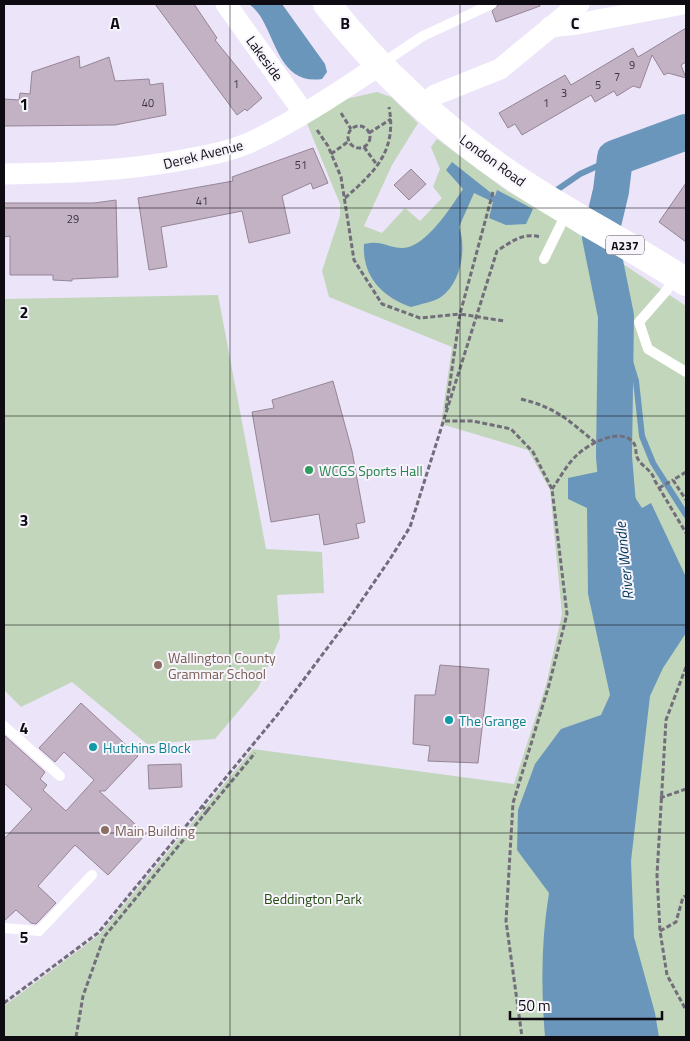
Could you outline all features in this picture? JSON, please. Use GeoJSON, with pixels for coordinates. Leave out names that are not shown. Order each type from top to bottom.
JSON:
{"type":"FeatureCollection","features":[{"type":"Feature","properties":{"kind":"main road","name":"London Road"},"geometry":{"type":"LineString","coordinates":[[336,7],[381,64],[423,106],[490,160],[540,194],[680,278]]}},
{"type":"Feature","properties":{"kind":"street","name":"Lakeside"},"geometry":{"type":"LineString","coordinates":[[226,4],[312,108]]}},
{"type":"Feature","properties":{"kind":"street"},"geometry":{"type":"LineString","coordinates":[[423,106],[435,95],[500,70],[549,27],[579,4]]}},
{"type":"Feature","properties":{"kind":"street"},"geometry":{"type":"LineString","coordinates":[[549,27],[577,24],[683,4]]}},
{"type":"Feature","properties":{"kind":"street","name":"Derek Avenue"},"geometry":{"type":"LineString","coordinates":[[4,174],[87,172],[144,168],[216,153],[249,142],[312,108],[381,64]]}},
{"type":"Feature","properties":{"kind":"lane"},"geometry":{"type":"LineString","coordinates":[[381,64],[422,36],[492,4]]}},
{"type":"Feature","properties":{"kind":"lane"},"geometry":{"type":"LineString","coordinates":[[544,259],[565,209]]}},
{"type":"Feature","properties":{"kind":"lane"},"geometry":{"type":"LineString","coordinates":[[680,278],[639,322],[648,349],[686,372]]}},
{"type":"Feature","properties":{"kind":"lane"},"geometry":{"type":"LineString","coordinates":[[4,726],[60,776]]}},
{"type":"Feature","properties":{"kind":"lane"},"geometry":{"type":"LineString","coordinates":[[4,928],[39,931],[92,875]]}},
{"type":"Feature","properties":{"kind":"path"},"geometry":{"type":"LineString","coordinates":[[344,198],[377,165],[388,150],[391,136],[391,119],[386,100]]}},
{"type":"Feature","properties":{"kind":"path"},"geometry":{"type":"LineString","coordinates":[[312,108],[341,177],[354,260],[382,304],[420,318],[460,314],[504,321]]}},
{"type":"Feature","properties":{"kind":"path"},"geometry":{"type":"LineString","coordinates":[[369,133],[391,119]]}},
{"type":"Feature","properties":{"kind":"path"},"geometry":{"type":"LineString","coordinates":[[360,125],[367,128],[369,133],[370,142],[364,147],[359,148],[349,141],[348,134],[353,127],[360,125]]}},
{"type":"Feature","properties":{"kind":"path"},"geometry":{"type":"LineString","coordinates":[[331,154],[349,141]]}},
{"type":"Feature","properties":{"kind":"path"},"geometry":{"type":"LineString","coordinates":[[364,147],[377,165]]}},
{"type":"Feature","properties":{"kind":"path"},"geometry":{"type":"LineString","coordinates":[[445,421],[460,314],[493,193]]}},
{"type":"Feature","properties":{"kind":"path"},"geometry":{"type":"LineString","coordinates":[[4,1003],[98,933],[278,714],[349,619],[410,527],[498,251],[516,238],[533,235],[552,241]]}},
{"type":"Feature","properties":{"kind":"path"},"geometry":{"type":"LineString","coordinates":[[521,399],[545,405],[559,413],[596,443]]}},
{"type":"Feature","properties":{"kind":"path"},"geometry":{"type":"LineString","coordinates":[[445,421],[473,421],[511,429],[533,452],[552,489],[567,614],[549,685],[513,803],[506,921],[522,1037]]}},
{"type":"Feature","properties":{"kind":"path"},"geometry":{"type":"LineString","coordinates":[[552,489],[576,455],[596,443],[616,435],[632,441],[636,458],[653,474],[686,533]]}},
{"type":"Feature","properties":{"kind":"path"},"geometry":{"type":"LineString","coordinates":[[659,487],[686,472]]}},
{"type":"Feature","properties":{"kind":"path"},"geometry":{"type":"LineString","coordinates":[[672,481],[686,500]]}},
{"type":"Feature","properties":{"kind":"path"},"geometry":{"type":"LineString","coordinates":[[686,668],[666,720],[657,875],[660,931],[667,975],[686,1010]]}},
{"type":"Feature","properties":{"kind":"path"},"geometry":{"type":"LineString","coordinates":[[76,1037],[83,996],[104,937],[255,753]]}},
{"type":"Feature","properties":{"kind":"path"},"geometry":{"type":"LineString","coordinates":[[660,798],[686,789]]}},
{"type":"Feature","properties":{"kind":"path"},"geometry":{"type":"LineString","coordinates":[[202,806],[207,812]]}},
{"type":"Feature","properties":{"kind":"path"},"geometry":{"type":"LineString","coordinates":[[660,931],[676,922],[683,897],[686,896]]}},
{"type":"Feature","properties":{"kind":"green space","name":"Beddington Park"},"geometry":{"type":"Polygon","coordinates":[[[377,92],[391,97],[418,123],[392,165],[364,226],[382,233],[405,208],[420,221],[442,198],[433,187],[440,169],[431,147],[437,139],[507,191],[560,222],[686,306],[686,1037],[4,1037],[4,1006],[99,935],[253,749],[514,784],[546,685],[562,614],[550,490],[528,450],[441,424],[452,347],[329,297],[322,271],[340,216],[340,204],[306,121],[337,101],[377,92]]]}},
{"type":"Feature","properties":{"kind":"green space"},"geometry":{"type":"Polygon","coordinates":[[[218,295],[266,549],[322,552],[324,593],[277,595],[280,638],[258,688],[215,739],[147,744],[72,682],[21,707],[4,690],[4,299],[218,295]]]}},
{"type":"Feature","properties":{"kind":"water"},"geometry":{"type":"Polygon","coordinates":[[[249,4],[282,4],[325,64],[327,72],[322,79],[309,79],[298,76],[290,70],[277,51],[261,17],[249,4]]]}},
{"type":"Feature","properties":{"kind":"water"},"geometry":{"type":"Polygon","coordinates":[[[452,162],[495,196],[497,190],[533,209],[526,224],[506,225],[489,218],[493,202],[474,193],[459,227],[462,255],[458,274],[448,291],[441,297],[431,302],[411,307],[391,297],[376,284],[366,266],[364,244],[380,243],[401,248],[410,247],[428,235],[445,216],[463,189],[446,170],[452,162]]]}},
{"type":"Feature","properties":{"kind":"water"},"geometry":{"type":"Polygon","coordinates":[[[614,456],[632,475],[627,485],[642,508],[651,503],[686,577],[686,633],[663,668],[650,696],[631,861],[634,937],[655,1013],[659,1037],[545,1037],[542,965],[549,893],[517,850],[518,810],[535,764],[561,729],[601,715],[610,695],[588,594],[587,508],[568,499],[568,478],[606,470],[614,456]]]}},
{"type":"Feature","properties":{"kind":"building"},"geometry":{"type":"Polygon","coordinates":[[[155,4],[194,4],[217,38],[215,40],[262,98],[247,111],[245,109],[237,115],[155,4]]]}},
{"type":"Feature","properties":{"kind":"building"},"geometry":{"type":"Polygon","coordinates":[[[499,4],[540,4],[540,6],[496,22],[492,11],[499,4]]]}},
{"type":"Feature","properties":{"kind":"building"},"geometry":{"type":"Polygon","coordinates":[[[686,28],[686,62],[681,65],[686,78],[668,73],[664,75],[652,55],[640,88],[633,86],[617,96],[614,91],[595,102],[591,95],[522,135],[515,124],[508,128],[499,113],[565,75],[571,85],[633,48],[638,57],[686,28]]]}},
{"type":"Feature","properties":{"kind":"building"},"geometry":{"type":"Polygon","coordinates":[[[79,56],[80,68],[109,57],[115,81],[149,79],[150,85],[163,83],[166,115],[115,125],[4,126],[4,99],[19,100],[20,93],[30,94],[32,72],[79,56]]]}},
{"type":"Feature","properties":{"kind":"building"},"geometry":{"type":"Polygon","coordinates":[[[313,148],[328,183],[313,189],[311,183],[282,196],[290,233],[249,243],[242,211],[161,227],[167,267],[149,270],[138,198],[233,181],[232,177],[313,148]]]}},
{"type":"Feature","properties":{"kind":"building"},"geometry":{"type":"Polygon","coordinates":[[[411,169],[426,184],[409,200],[394,185],[411,169]]]}},
{"type":"Feature","properties":{"kind":"building"},"geometry":{"type":"Polygon","coordinates":[[[686,183],[686,242],[659,222],[686,183]]]}},
{"type":"Feature","properties":{"kind":"building"},"geometry":{"type":"Polygon","coordinates":[[[116,200],[118,277],[72,279],[72,281],[53,280],[53,275],[10,275],[10,236],[4,237],[4,203],[94,203],[116,200]]]}},
{"type":"Feature","properties":{"kind":"building","name":"WCGS Sports Hall"},"geometry":{"type":"Polygon","coordinates":[[[333,381],[352,451],[365,522],[356,524],[359,538],[324,545],[319,514],[271,522],[252,412],[274,408],[272,400],[333,381]]]}},
{"type":"Feature","properties":{"kind":"building","name":"The Grange"},"geometry":{"type":"Polygon","coordinates":[[[440,665],[489,669],[478,763],[428,761],[430,746],[413,744],[415,695],[435,695],[440,665]]]}},
{"type":"Feature","properties":{"kind":"building","name":"Main Building"},"geometry":{"type":"Polygon","coordinates":[[[81,703],[138,756],[105,791],[99,791],[146,834],[108,875],[75,845],[38,886],[56,903],[36,924],[31,923],[16,910],[4,921],[4,839],[32,809],[4,783],[4,735],[45,772],[40,779],[47,785],[43,790],[66,811],[94,780],[64,752],[55,762],[39,748],[81,703]]]}},
{"type":"Feature","properties":{"kind":"building"},"geometry":{"type":"Polygon","coordinates":[[[181,764],[182,787],[149,789],[148,765],[181,764]]]}},
{"type":"Feature","properties":{"kind":"waterway","name":"River Wandle"},"geometry":{"type":"LineString","coordinates":[[618,505],[614,456],[616,316],[600,237],[611,191],[615,158],[686,132]]}},
{"type":"Feature","properties":{"kind":"waterway"},"geometry":{"type":"LineString","coordinates":[[551,194],[580,174],[615,158]]}},
{"type":"Feature","properties":{"kind":"waterway"},"geometry":{"type":"LineString","coordinates":[[616,316],[636,381],[642,436],[653,463],[686,515]]}},
{"type":"Feature","properties":{"kind":"place","name":"WCGS Sports Hall"},"geometry":{"type":"Point","coordinates":[309,470]}},
{"type":"Feature","properties":{"kind":"place","name":"Wallington County Grammar School"},"geometry":{"type":"Point","coordinates":[158,665]}},
{"type":"Feature","properties":{"kind":"place","name":"The Grange"},"geometry":{"type":"Point","coordinates":[449,720]}},
{"type":"Feature","properties":{"kind":"place","name":"Hutchins Block"},"geometry":{"type":"Point","coordinates":[93,747]}},
{"type":"Feature","properties":{"kind":"place","name":"Main Building"},"geometry":{"type":"Point","coordinates":[105,830]}}]}
